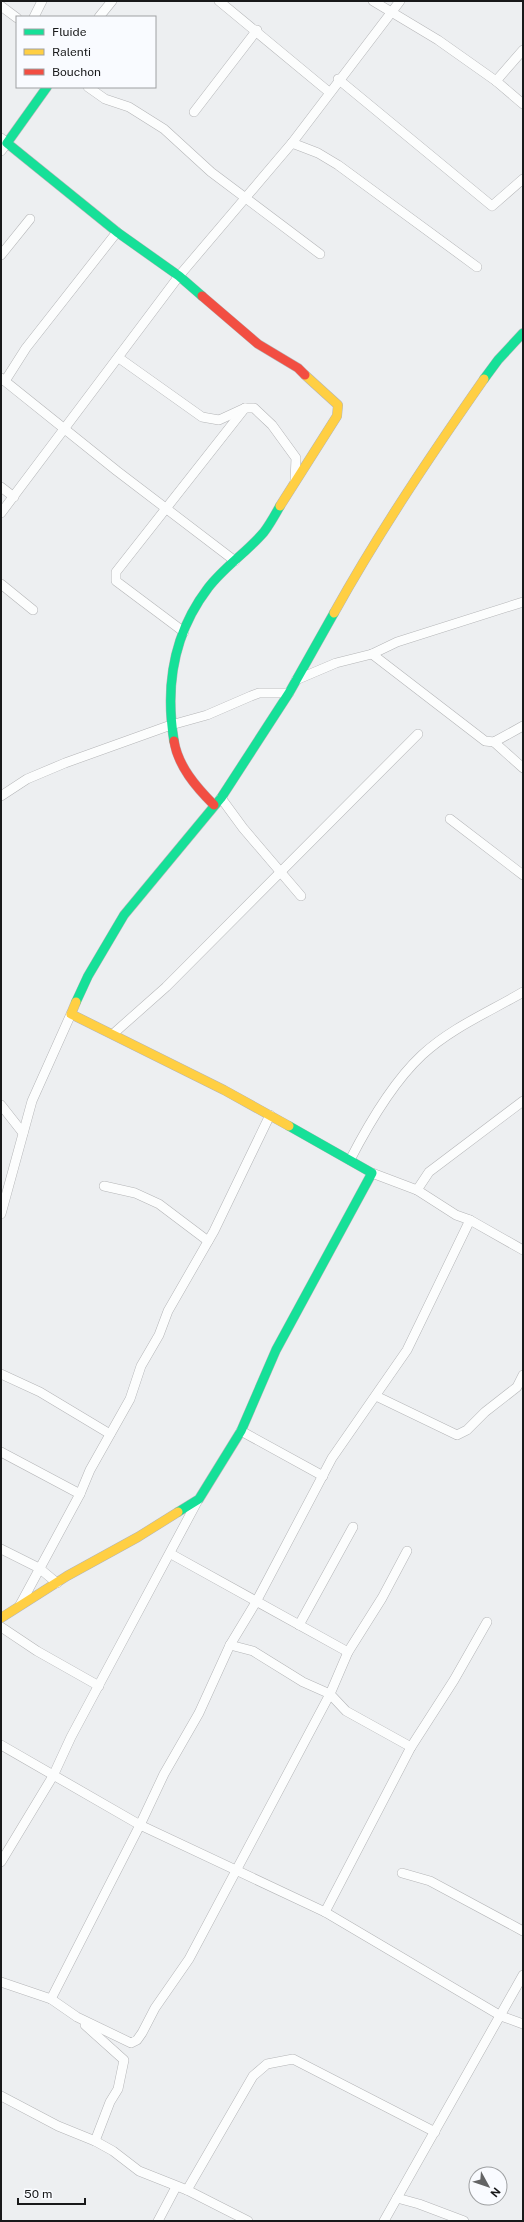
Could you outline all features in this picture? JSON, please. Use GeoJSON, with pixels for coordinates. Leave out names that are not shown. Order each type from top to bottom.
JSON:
{"type":"FeatureCollection","features":[{"type":"Feature","properties":{"kind":"street"},"geometry":{"type":"LineString","coordinates":[[34,16],[42,1]]}},
{"type":"Feature","properties":{"kind":"street"},"geometry":{"type":"LineString","coordinates":[[100,16],[112,1]]}},
{"type":"Feature","properties":{"kind":"street"},"geometry":{"type":"LineString","coordinates":[[220,1],[257,30],[329,92]]}},
{"type":"Feature","properties":{"kind":"street"},"geometry":{"type":"LineString","coordinates":[[373,1],[438,40],[496,81],[523,104]]}},
{"type":"Feature","properties":{"kind":"street"},"geometry":{"type":"LineString","coordinates":[[1,513],[179,276],[246,199],[292,143],[338,79],[400,1]]}},
{"type":"Feature","properties":{"kind":"street"},"geometry":{"type":"LineString","coordinates":[[1,6],[16,17]]}},
{"type":"Feature","properties":{"kind":"street"},"geometry":{"type":"LineString","coordinates":[[194,112],[257,30]]}},
{"type":"Feature","properties":{"kind":"street"},"geometry":{"type":"LineString","coordinates":[[496,81],[523,50]]}},
{"type":"Feature","properties":{"kind":"street"},"geometry":{"type":"LineString","coordinates":[[338,79],[492,206],[523,179]]}},
{"type":"Feature","properties":{"kind":"street"},"geometry":{"type":"LineString","coordinates":[[1,151],[4,140],[46,88]]}},
{"type":"Feature","properties":{"kind":"street"},"geometry":{"type":"LineString","coordinates":[[89,88],[105,99],[130,107],[164,129],[211,172],[320,254]]}},
{"type":"Feature","properties":{"kind":"street"},"geometry":{"type":"LineString","coordinates":[[4,140],[117,232],[179,276],[258,344],[298,368],[338,405],[337,416],[264,532],[208,588],[184,632],[173,660],[170,684],[171,725],[176,756],[198,789],[214,805]]}},
{"type":"Feature","properties":{"kind":"street"},"geometry":{"type":"LineString","coordinates":[[292,143],[318,153],[338,165],[477,267]]}},
{"type":"Feature","properties":{"kind":"street"},"geometry":{"type":"LineString","coordinates":[[1,255],[30,219]]}},
{"type":"Feature","properties":{"kind":"street"},"geometry":{"type":"LineString","coordinates":[[117,232],[3,379],[166,509],[235,561]]}},
{"type":"Feature","properties":{"kind":"street"},"geometry":{"type":"LineString","coordinates":[[1,1214],[32,1101],[88,976],[124,915],[221,798],[264,735],[358,569],[449,428],[498,360],[523,333]]}},
{"type":"Feature","properties":{"kind":"street"},"geometry":{"type":"LineString","coordinates":[[118,358],[202,416],[219,420],[245,408],[254,408],[272,425],[296,458],[295,482]]}},
{"type":"Feature","properties":{"kind":"street"},"geometry":{"type":"LineString","coordinates":[[184,632],[116,581],[116,572],[245,408]]}},
{"type":"Feature","properties":{"kind":"street"},"geometry":{"type":"LineString","coordinates":[[1,486],[14,497]]}},
{"type":"Feature","properties":{"kind":"street"},"geometry":{"type":"LineString","coordinates":[[1,584],[32,610]]}},
{"type":"Feature","properties":{"kind":"street"},"geometry":{"type":"LineString","coordinates":[[296,680],[336,663],[372,654],[404,640],[523,602]]}},
{"type":"Feature","properties":{"kind":"street"},"geometry":{"type":"LineString","coordinates":[[372,654],[485,741],[494,742],[523,726]]}},
{"type":"Feature","properties":{"kind":"street"},"geometry":{"type":"LineString","coordinates":[[1,796],[27,779],[171,725],[207,715],[259,693],[289,693]]}},
{"type":"Feature","properties":{"kind":"street"},"geometry":{"type":"LineString","coordinates":[[113,1034],[166,987],[418,734]]}},
{"type":"Feature","properties":{"kind":"street"},"geometry":{"type":"LineString","coordinates":[[494,742],[523,768]]}},
{"type":"Feature","properties":{"kind":"street"},"geometry":{"type":"LineString","coordinates":[[221,798],[243,828],[301,896]]}},
{"type":"Feature","properties":{"kind":"street"},"geometry":{"type":"LineString","coordinates":[[450,819],[523,875]]}},
{"type":"Feature","properties":{"kind":"street"},"geometry":{"type":"LineString","coordinates":[[350,1160],[406,1072],[423,1054],[449,1034],[523,992]]}},
{"type":"Feature","properties":{"kind":"street"},"geometry":{"type":"LineString","coordinates":[[71,1014],[193,1074],[270,1115],[372,1173],[417,1190],[456,1215],[470,1220],[523,1250]]}},
{"type":"Feature","properties":{"kind":"street"},"geometry":{"type":"LineString","coordinates":[[417,1190],[435,1168],[476,1135],[521,1103],[523,1096]]}},
{"type":"Feature","properties":{"kind":"street"},"geometry":{"type":"LineString","coordinates":[[1,1105],[23,1133]]}},
{"type":"Feature","properties":{"kind":"street"},"geometry":{"type":"LineString","coordinates":[[19,1606],[80,1494],[90,1470],[130,1399],[141,1366],[159,1335],[171,1304],[208,1241],[270,1115]]}},
{"type":"Feature","properties":{"kind":"street"},"geometry":{"type":"LineString","coordinates":[[1,1860],[53,1776],[71,1737],[171,1554],[198,1499],[241,1431],[276,1350],[372,1173]]}},
{"type":"Feature","properties":{"kind":"street"},"geometry":{"type":"LineString","coordinates":[[104,1186],[135,1193],[159,1204],[208,1241]]}},
{"type":"Feature","properties":{"kind":"street"},"geometry":{"type":"LineString","coordinates":[[51,1999],[140,1825],[164,1774],[198,1713],[230,1645],[256,1602],[332,1458],[407,1350],[470,1220]]}},
{"type":"Feature","properties":{"kind":"street"},"geometry":{"type":"LineString","coordinates":[[1,1374],[40,1392],[110,1434]]}},
{"type":"Feature","properties":{"kind":"street"},"geometry":{"type":"LineString","coordinates":[[376,1396],[457,1435],[467,1430],[485,1412],[517,1387],[523,1375]]}},
{"type":"Feature","properties":{"kind":"street"},"geometry":{"type":"LineString","coordinates":[[241,1431],[323,1476]]}},
{"type":"Feature","properties":{"kind":"street"},"geometry":{"type":"LineString","coordinates":[[1,1452],[80,1494]]}},
{"type":"Feature","properties":{"kind":"street"},"geometry":{"type":"LineString","coordinates":[[1,1618],[57,1582],[138,1537],[198,1499]]}},
{"type":"Feature","properties":{"kind":"street"},"geometry":{"type":"LineString","coordinates":[[299,1625],[353,1527]]}},
{"type":"Feature","properties":{"kind":"street"},"geometry":{"type":"LineString","coordinates":[[1,1549],[39,1568],[57,1582]]}},
{"type":"Feature","properties":{"kind":"street"},"geometry":{"type":"LineString","coordinates":[[77,2017],[131,2043],[137,2040],[155,2008],[189,1959],[330,1694],[348,1652],[382,1598],[407,1551]]}},
{"type":"Feature","properties":{"kind":"street"},"geometry":{"type":"LineString","coordinates":[[171,1554],[348,1652]]}},
{"type":"Feature","properties":{"kind":"street"},"geometry":{"type":"LineString","coordinates":[[325,1912],[411,1747],[454,1680],[487,1622]]}},
{"type":"Feature","properties":{"kind":"street"},"geometry":{"type":"LineString","coordinates":[[1,1627],[37,1651],[99,1686]]}},
{"type":"Feature","properties":{"kind":"street"},"geometry":{"type":"LineString","coordinates":[[230,1645],[253,1651],[303,1682],[330,1694],[346,1711],[411,1747]]}},
{"type":"Feature","properties":{"kind":"street"},"geometry":{"type":"LineString","coordinates":[[1,1745],[140,1825],[325,1912],[501,2016],[523,2024]]}},
{"type":"Feature","properties":{"kind":"street"},"geometry":{"type":"LineString","coordinates":[[402,1873],[430,1881],[523,1931]]}},
{"type":"Feature","properties":{"kind":"street"},"geometry":{"type":"LineString","coordinates":[[384,2221],[523,1975]]}},
{"type":"Feature","properties":{"kind":"street"},"geometry":{"type":"LineString","coordinates":[[1,1982],[51,1999],[77,2017],[124,2060],[118,2088],[110,2102],[95,2141]]}},
{"type":"Feature","properties":{"kind":"street"},"geometry":{"type":"LineString","coordinates":[[187,2190],[253,2076],[267,2064],[293,2059],[435,2132]]}},
{"type":"Feature","properties":{"kind":"street"},"geometry":{"type":"LineString","coordinates":[[1,2096],[58,2126],[95,2141],[113,2151],[139,2171],[176,2187],[187,2190],[248,2221]]}},
{"type":"Feature","properties":{"kind":"street"},"geometry":{"type":"LineString","coordinates":[[158,2221],[176,2187]]}},
{"type":"Feature","properties":{"kind":"street"},"geometry":{"type":"LineString","coordinates":[[397,2198],[419,2204],[464,2221]]}},
{"type":"Feature","properties":{"kind":"traffic: fast"},"geometry":{"type":"LineString","coordinates":[[46,88],[7,143],[117,232],[179,276],[202,296]]}},
{"type":"Feature","properties":{"kind":"traffic: fast"},"geometry":{"type":"LineString","coordinates":[[484,379],[498,360],[523,333]]}},
{"type":"Feature","properties":{"kind":"traffic: fast"},"geometry":{"type":"LineString","coordinates":[[174,741],[171,721],[174,661],[179,642],[187,624],[196,606],[214,580],[264,532],[280,506]]}},
{"type":"Feature","properties":{"kind":"traffic: fast"},"geometry":{"type":"LineString","coordinates":[[76,1002],[88,976],[124,915],[221,798],[289,693],[334,613]]}},
{"type":"Feature","properties":{"kind":"traffic: fast"},"geometry":{"type":"LineString","coordinates":[[178,1512],[199,1499],[241,1431],[276,1350],[372,1173],[289,1126]]}},
{"type":"Feature","properties":{"kind":"traffic: slow"},"geometry":{"type":"LineString","coordinates":[[280,506],[337,416],[338,405],[305,375]]}},
{"type":"Feature","properties":{"kind":"traffic: slow"},"geometry":{"type":"LineString","coordinates":[[334,613],[406,494],[484,379]]}},
{"type":"Feature","properties":{"kind":"traffic: slow"},"geometry":{"type":"LineString","coordinates":[[76,1002],[71,1014],[224,1090],[289,1126]]}},
{"type":"Feature","properties":{"kind":"traffic: slow"},"geometry":{"type":"LineString","coordinates":[[1,1618],[67,1576],[138,1537],[178,1512]]}},
{"type":"Feature","properties":{"kind":"traffic: jam"},"geometry":{"type":"LineString","coordinates":[[202,296],[258,344],[298,368],[305,375]]}},
{"type":"Feature","properties":{"kind":"traffic: jam"},"geometry":{"type":"LineString","coordinates":[[174,741],[179,759],[189,776],[214,805]]}}]}
